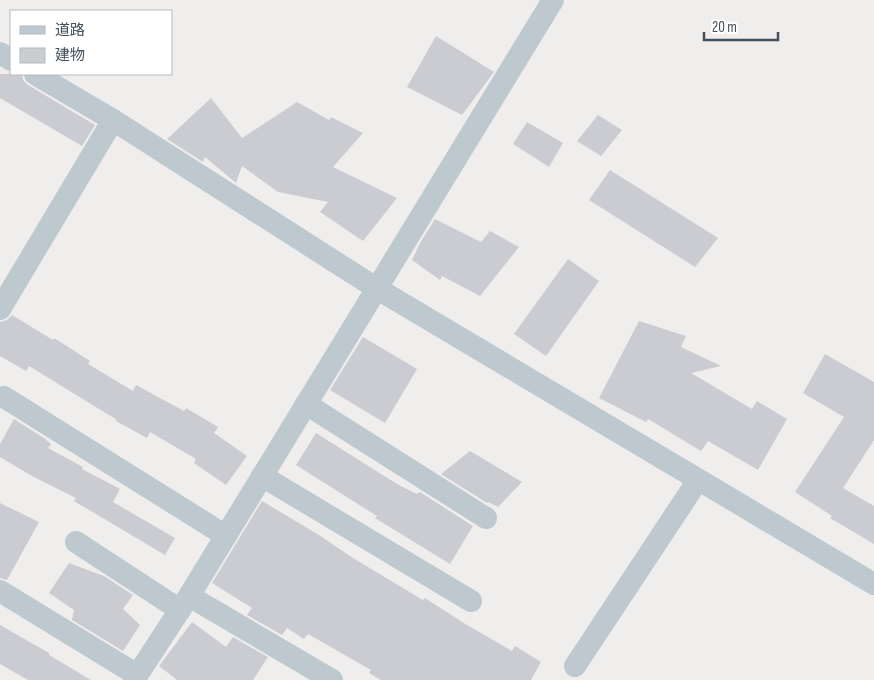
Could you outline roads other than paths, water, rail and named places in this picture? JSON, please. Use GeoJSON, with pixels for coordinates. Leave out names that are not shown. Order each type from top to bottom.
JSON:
{"type":"FeatureCollection","features":[{"type":"Feature","properties":{"kind":"street"},"geometry":{"type":"LineString","coordinates":[[0,591],[135,678],[226,536],[553,0]]}},
{"type":"Feature","properties":{"kind":"street"},"geometry":{"type":"LineString","coordinates":[[37,75],[113,120],[376,288],[874,584]]}},
{"type":"Feature","properties":{"kind":"street"},"geometry":{"type":"LineString","coordinates":[[0,309],[113,120]]}},
{"type":"Feature","properties":{"kind":"street"},"geometry":{"type":"LineString","coordinates":[[4,397],[226,536]]}},
{"type":"Feature","properties":{"kind":"street"},"geometry":{"type":"LineString","coordinates":[[306,404],[486,518]]}},
{"type":"Feature","properties":{"kind":"street"},"geometry":{"type":"LineString","coordinates":[[262,476],[471,601]]}},
{"type":"Feature","properties":{"kind":"street"},"geometry":{"type":"LineString","coordinates":[[575,666],[698,480]]}},
{"type":"Feature","properties":{"kind":"street"},"geometry":{"type":"LineString","coordinates":[[76,542],[184,603],[332,680]]}}]}
